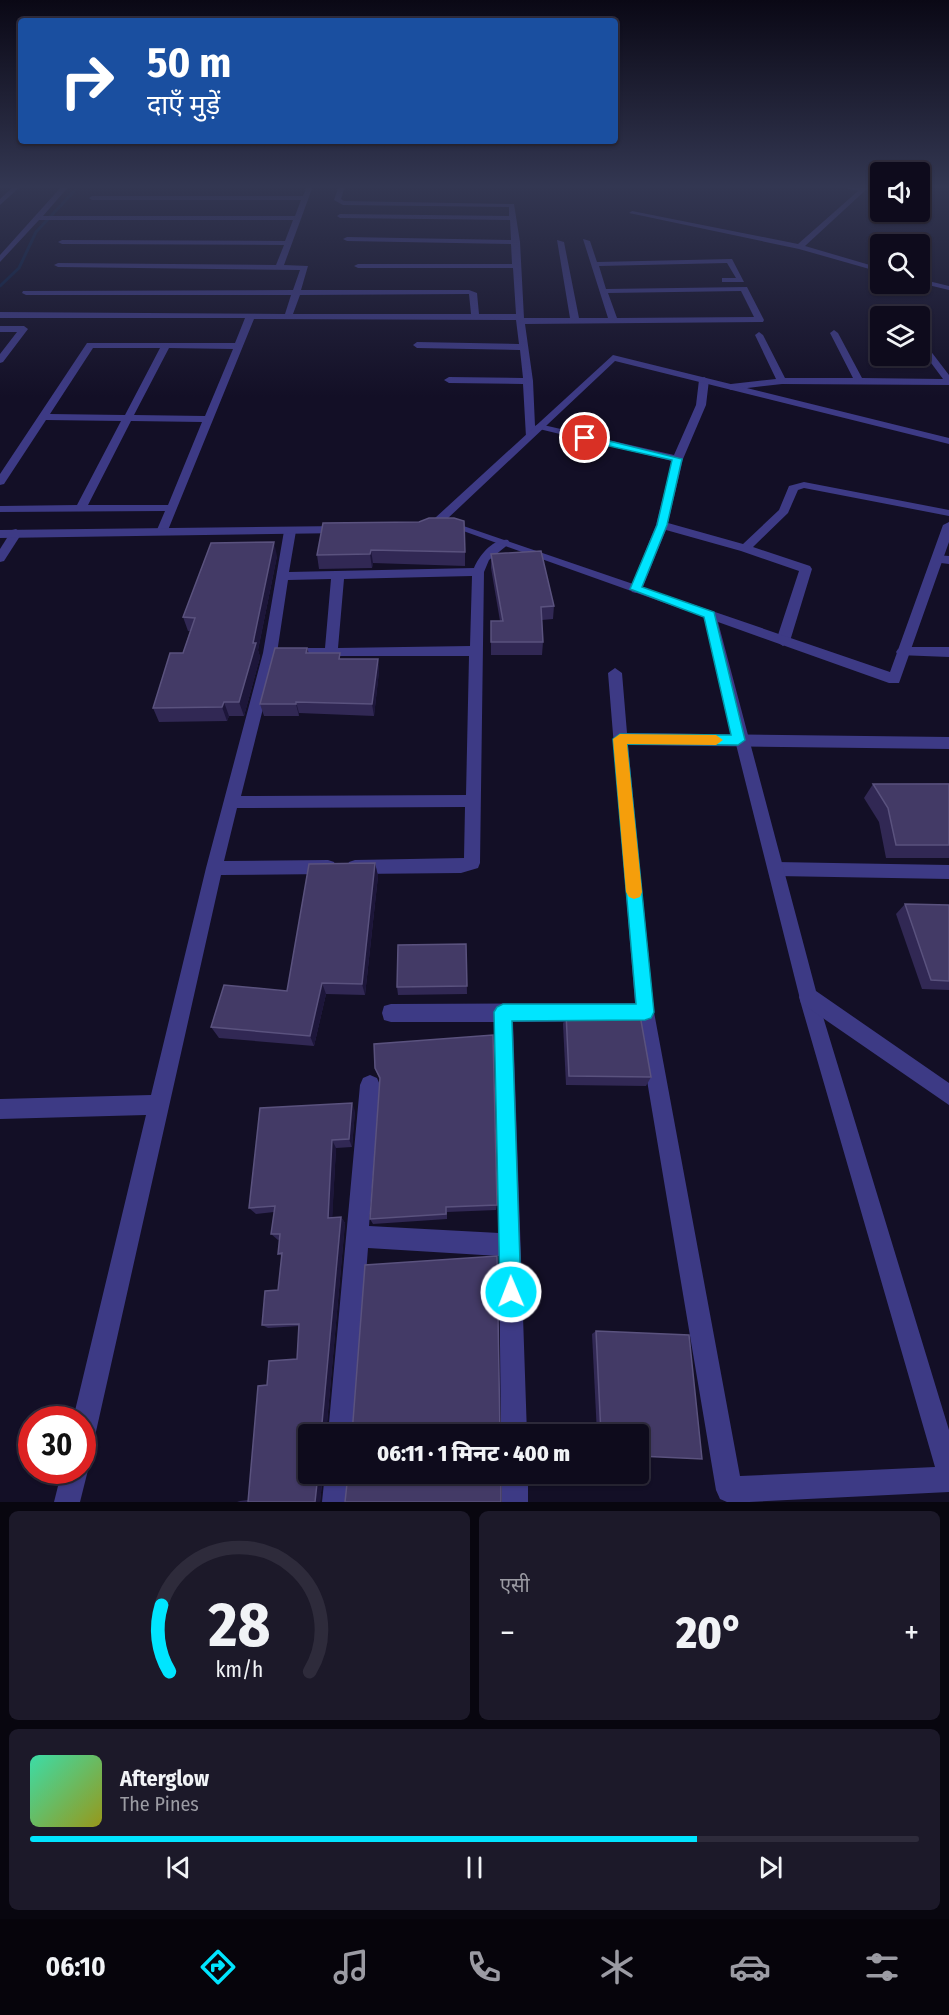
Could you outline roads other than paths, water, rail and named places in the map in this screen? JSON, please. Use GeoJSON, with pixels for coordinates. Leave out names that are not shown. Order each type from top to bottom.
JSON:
{"type":"FeatureCollection","features":[{"type":"Feature","properties":{"kind":"street"},"geometry":{"type":"LineString","coordinates":[[279,267],[283,256]]}},
{"type":"Feature","properties":{"kind":"street"},"geometry":{"type":"LineString","coordinates":[[517,256],[528,381],[530,435]]}},
{"type":"Feature","properties":{"kind":"street"},"geometry":{"type":"LineString","coordinates":[[563,256],[575,322]]}},
{"type":"Feature","properties":{"kind":"street"},"geometry":{"type":"LineString","coordinates":[[591,256],[614,322]]}},
{"type":"Feature","properties":{"kind":"street"},"geometry":{"type":"LineString","coordinates":[[832,256],[870,267]]}},
{"type":"Feature","properties":{"kind":"street"},"geometry":{"type":"LineString","coordinates":[[0,315],[475,316],[557,323],[760,320],[729,261],[594,264]]}},
{"type":"Feature","properties":{"kind":"street"},"geometry":{"type":"LineString","coordinates":[[58,265],[305,268],[288,316]]}},
{"type":"Feature","properties":{"kind":"street"},"geometry":{"type":"LineString","coordinates":[[358,266],[517,266]]}},
{"type":"Feature","properties":{"kind":"street"},"geometry":{"type":"LineString","coordinates":[[930,283],[949,288]]}},
{"type":"Feature","properties":{"kind":"street"},"geometry":{"type":"LineString","coordinates":[[601,287],[743,284]]}},
{"type":"Feature","properties":{"kind":"street"},"geometry":{"type":"LineString","coordinates":[[26,293],[469,292],[473,293],[475,316]]}},
{"type":"Feature","properties":{"kind":"street"},"geometry":{"type":"LineString","coordinates":[[162,532],[250,317]]}},
{"type":"Feature","properties":{"kind":"street"},"geometry":{"type":"LineString","coordinates":[[0,329],[24,329],[0,360]]}},
{"type":"Feature","properties":{"kind":"street"},"geometry":{"type":"LineString","coordinates":[[834,333],[859,381]]}},
{"type":"Feature","properties":{"kind":"street"},"geometry":{"type":"LineString","coordinates":[[759,334],[782,381]]}},
{"type":"Feature","properties":{"kind":"street"},"geometry":{"type":"LineString","coordinates":[[0,482],[90,345],[237,346]]}},
{"type":"Feature","properties":{"kind":"street"},"geometry":{"type":"LineString","coordinates":[[81,508],[166,345]]}},
{"type":"Feature","properties":{"kind":"street"},"geometry":{"type":"LineString","coordinates":[[417,345],[524,347]]}},
{"type":"Feature","properties":{"kind":"street"},"geometry":{"type":"LineString","coordinates":[[930,356],[949,382]]}},
{"type":"Feature","properties":{"kind":"street"},"geometry":{"type":"LineString","coordinates":[[408,530],[420,530],[439,520],[613,358],[949,441]]}},
{"type":"Feature","properties":{"kind":"street"},"geometry":{"type":"LineString","coordinates":[[449,380],[528,381]]}},
{"type":"Feature","properties":{"kind":"street"},"geometry":{"type":"LineString","coordinates":[[636,589],[662,525],[678,459],[701,405],[704,380]]}},
{"type":"Feature","properties":{"kind":"street"},"geometry":{"type":"LineString","coordinates":[[731,387],[782,381],[949,382]]}},
{"type":"Feature","properties":{"kind":"street"},"geometry":{"type":"LineString","coordinates":[[42,417],[208,419]]}},
{"type":"Feature","properties":{"kind":"street"},"geometry":{"type":"LineString","coordinates":[[539,427],[678,459]]}},
{"type":"Feature","properties":{"kind":"street"},"geometry":{"type":"LineString","coordinates":[[745,548],[784,511],[793,489],[804,485],[949,513]]}},
{"type":"Feature","properties":{"kind":"street"},"geometry":{"type":"LineString","coordinates":[[0,509],[172,508]]}},
{"type":"Feature","properties":{"kind":"street"},"geometry":{"type":"LineString","coordinates":[[439,520],[894,679],[903,652],[943,560],[949,525]]}},
{"type":"Feature","properties":{"kind":"street"},"geometry":{"type":"LineString","coordinates":[[662,525],[745,548],[806,569],[783,641]]}},
{"type":"Feature","properties":{"kind":"street"},"geometry":{"type":"LineString","coordinates":[[0,534],[349,530]]}},
{"type":"Feature","properties":{"kind":"street"},"geometry":{"type":"LineString","coordinates":[[89,1406],[214,868],[270,653],[290,531]]}},
{"type":"Feature","properties":{"kind":"street"},"geometry":{"type":"LineString","coordinates":[[0,558],[16,533]]}},
{"type":"Feature","properties":{"kind":"street"},"geometry":{"type":"LineString","coordinates":[[214,868],[461,866],[472,863],[477,572],[484,558],[504,543]]}},
{"type":"Feature","properties":{"kind":"street"},"geometry":{"type":"LineString","coordinates":[[282,576],[477,572]]}},
{"type":"Feature","properties":{"kind":"street"},"geometry":{"type":"LineString","coordinates":[[331,653],[338,575]]}},
{"type":"Feature","properties":{"kind":"street"},"geometry":{"type":"LineString","coordinates":[[710,615],[738,740],[776,869],[808,997],[949,1472]]}},
{"type":"Feature","properties":{"kind":"street"},"geometry":{"type":"LineString","coordinates":[[270,653],[476,651]]}},
{"type":"Feature","properties":{"kind":"street"},"geometry":{"type":"LineString","coordinates":[[903,652],[949,652]]}},
{"type":"Feature","properties":{"kind":"street"},"geometry":{"type":"LineString","coordinates":[[615,673],[645,1012],[729,1490],[949,1479]]}},
{"type":"Feature","properties":{"kind":"street"},"geometry":{"type":"LineString","coordinates":[[620,739],[949,743]]}},
{"type":"Feature","properties":{"kind":"street"},"geometry":{"type":"LineString","coordinates":[[233,802],[473,801]]}},
{"type":"Feature","properties":{"kind":"street"},"geometry":{"type":"LineString","coordinates":[[776,869],[949,872]]}},
{"type":"Feature","properties":{"kind":"street"},"geometry":{"type":"LineString","coordinates":[[808,997],[949,1095]]}},
{"type":"Feature","properties":{"kind":"street"},"geometry":{"type":"LineString","coordinates":[[503,1012],[514,1424]]}},
{"type":"Feature","properties":{"kind":"street"},"geometry":{"type":"LineString","coordinates":[[391,1013],[645,1012]]}},
{"type":"Feature","properties":{"kind":"street"},"geometry":{"type":"LineString","coordinates":[[342,1424],[370,1085]]}},
{"type":"Feature","properties":{"kind":"street"},"geometry":{"type":"LineString","coordinates":[[0,1109],[159,1105]]}},
{"type":"Feature","properties":{"kind":"street"},"geometry":{"type":"LineString","coordinates":[[357,1236],[510,1245]]}},
{"type":"Feature","properties":{"kind":"street"},"geometry":{"type":"LineString","coordinates":[[67,1502],[72,1484]]}},
{"type":"Feature","properties":{"kind":"street"},"geometry":{"type":"LineString","coordinates":[[335,1502],[337,1484]]}},
{"type":"Feature","properties":{"kind":"street"},"geometry":{"type":"LineString","coordinates":[[515,1484],[515,1502]]}},
{"type":"Feature","properties":{"kind":"waterway"},"geometry":{"type":"LineString","coordinates":[[0,286],[19,268],[25,256]]}}]}
